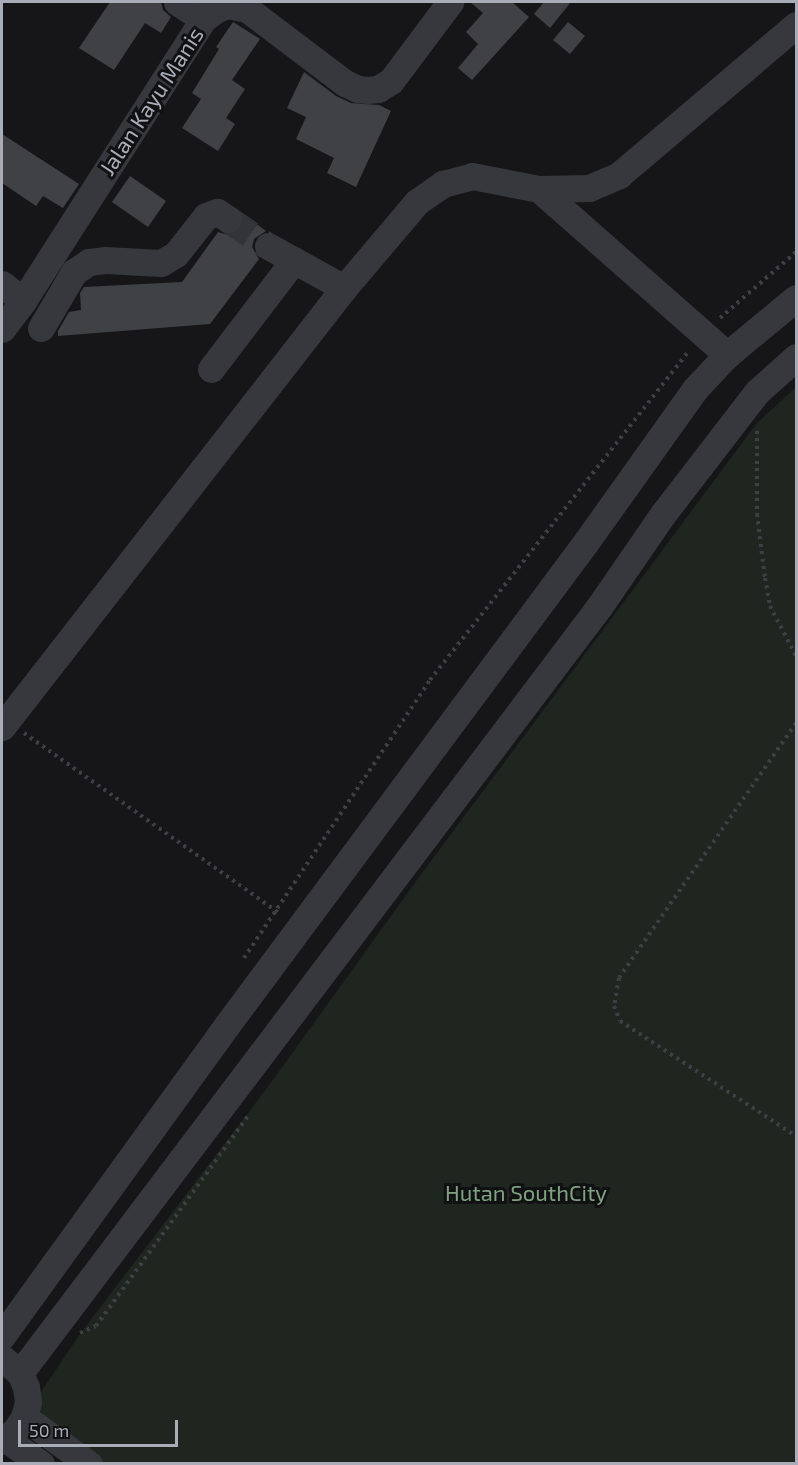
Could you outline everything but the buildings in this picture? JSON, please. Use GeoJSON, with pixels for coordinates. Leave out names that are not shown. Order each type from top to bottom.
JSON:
{"type":"FeatureCollection","features":[{"type":"Feature","properties":{"kind":"street"},"geometry":{"type":"LineString","coordinates":[[177,2],[203,19]]}},
{"type":"Feature","properties":{"kind":"street","name":"Jalan Kayu Manis"},"geometry":{"type":"LineString","coordinates":[[2,329],[23,301],[203,19],[227,5],[247,9],[345,83],[367,90],[378,88],[391,81],[450,2]]}},
{"type":"Feature","properties":{"kind":"street"},"geometry":{"type":"LineString","coordinates":[[4,724],[344,288],[417,202],[443,184],[472,176],[539,189],[589,188],[619,175],[796,25]]}},
{"type":"Feature","properties":{"kind":"street"},"geometry":{"type":"LineString","coordinates":[[539,189],[727,355]]}},
{"type":"Feature","properties":{"kind":"street"},"geometry":{"type":"LineString","coordinates":[[40,328],[74,272],[89,262],[105,260],[161,263],[176,254],[206,216],[217,212],[228,219]]}},
{"type":"Feature","properties":{"kind":"street"},"geometry":{"type":"LineString","coordinates":[[268,246],[344,288]]}},
{"type":"Feature","properties":{"kind":"street"},"geometry":{"type":"LineString","coordinates":[[211,369],[294,260]]}},
{"type":"Feature","properties":{"kind":"street"},"geometry":{"type":"LineString","coordinates":[[2,284],[23,301]]}},
{"type":"Feature","properties":{"kind":"street"},"geometry":{"type":"LineString","coordinates":[[2,1336],[586,542],[695,389],[727,355],[796,298]]}},
{"type":"Feature","properties":{"kind":"street"},"geometry":{"type":"LineString","coordinates":[[41,1464],[4,1440],[24,1417],[28,1402],[26,1387],[11,1365],[599,607],[663,514],[757,392],[796,357]]}},
{"type":"Feature","properties":{"kind":"street"},"geometry":{"type":"LineString","coordinates":[[24,1417],[89,1464]]}},
{"type":"Feature","properties":{"kind":"path"},"geometry":{"type":"LineString","coordinates":[[243,960],[430,680],[703,333],[796,252]]}},
{"type":"Feature","properties":{"kind":"path"},"geometry":{"type":"LineString","coordinates":[[757,392],[757,514],[764,569],[770,606],[796,656]]}},
{"type":"Feature","properties":{"kind":"path"},"geometry":{"type":"LineString","coordinates":[[796,723],[619,978],[614,1006],[620,1021],[796,1136]]}},
{"type":"Feature","properties":{"kind":"path"},"geometry":{"type":"LineString","coordinates":[[4,724],[300,928]]}},
{"type":"Feature","properties":{"kind":"green space","name":"Hutan SouthCity"},"geometry":{"type":"Polygon","coordinates":[[[796,387],[796,1463],[89,1463],[24,1417],[80,1334],[270,1084],[422,873],[757,423],[796,387]]]}},
{"type":"Feature","properties":{"kind":"tunnel"},"geometry":{"type":"LineString","coordinates":[[228,219],[268,246]]}}]}
